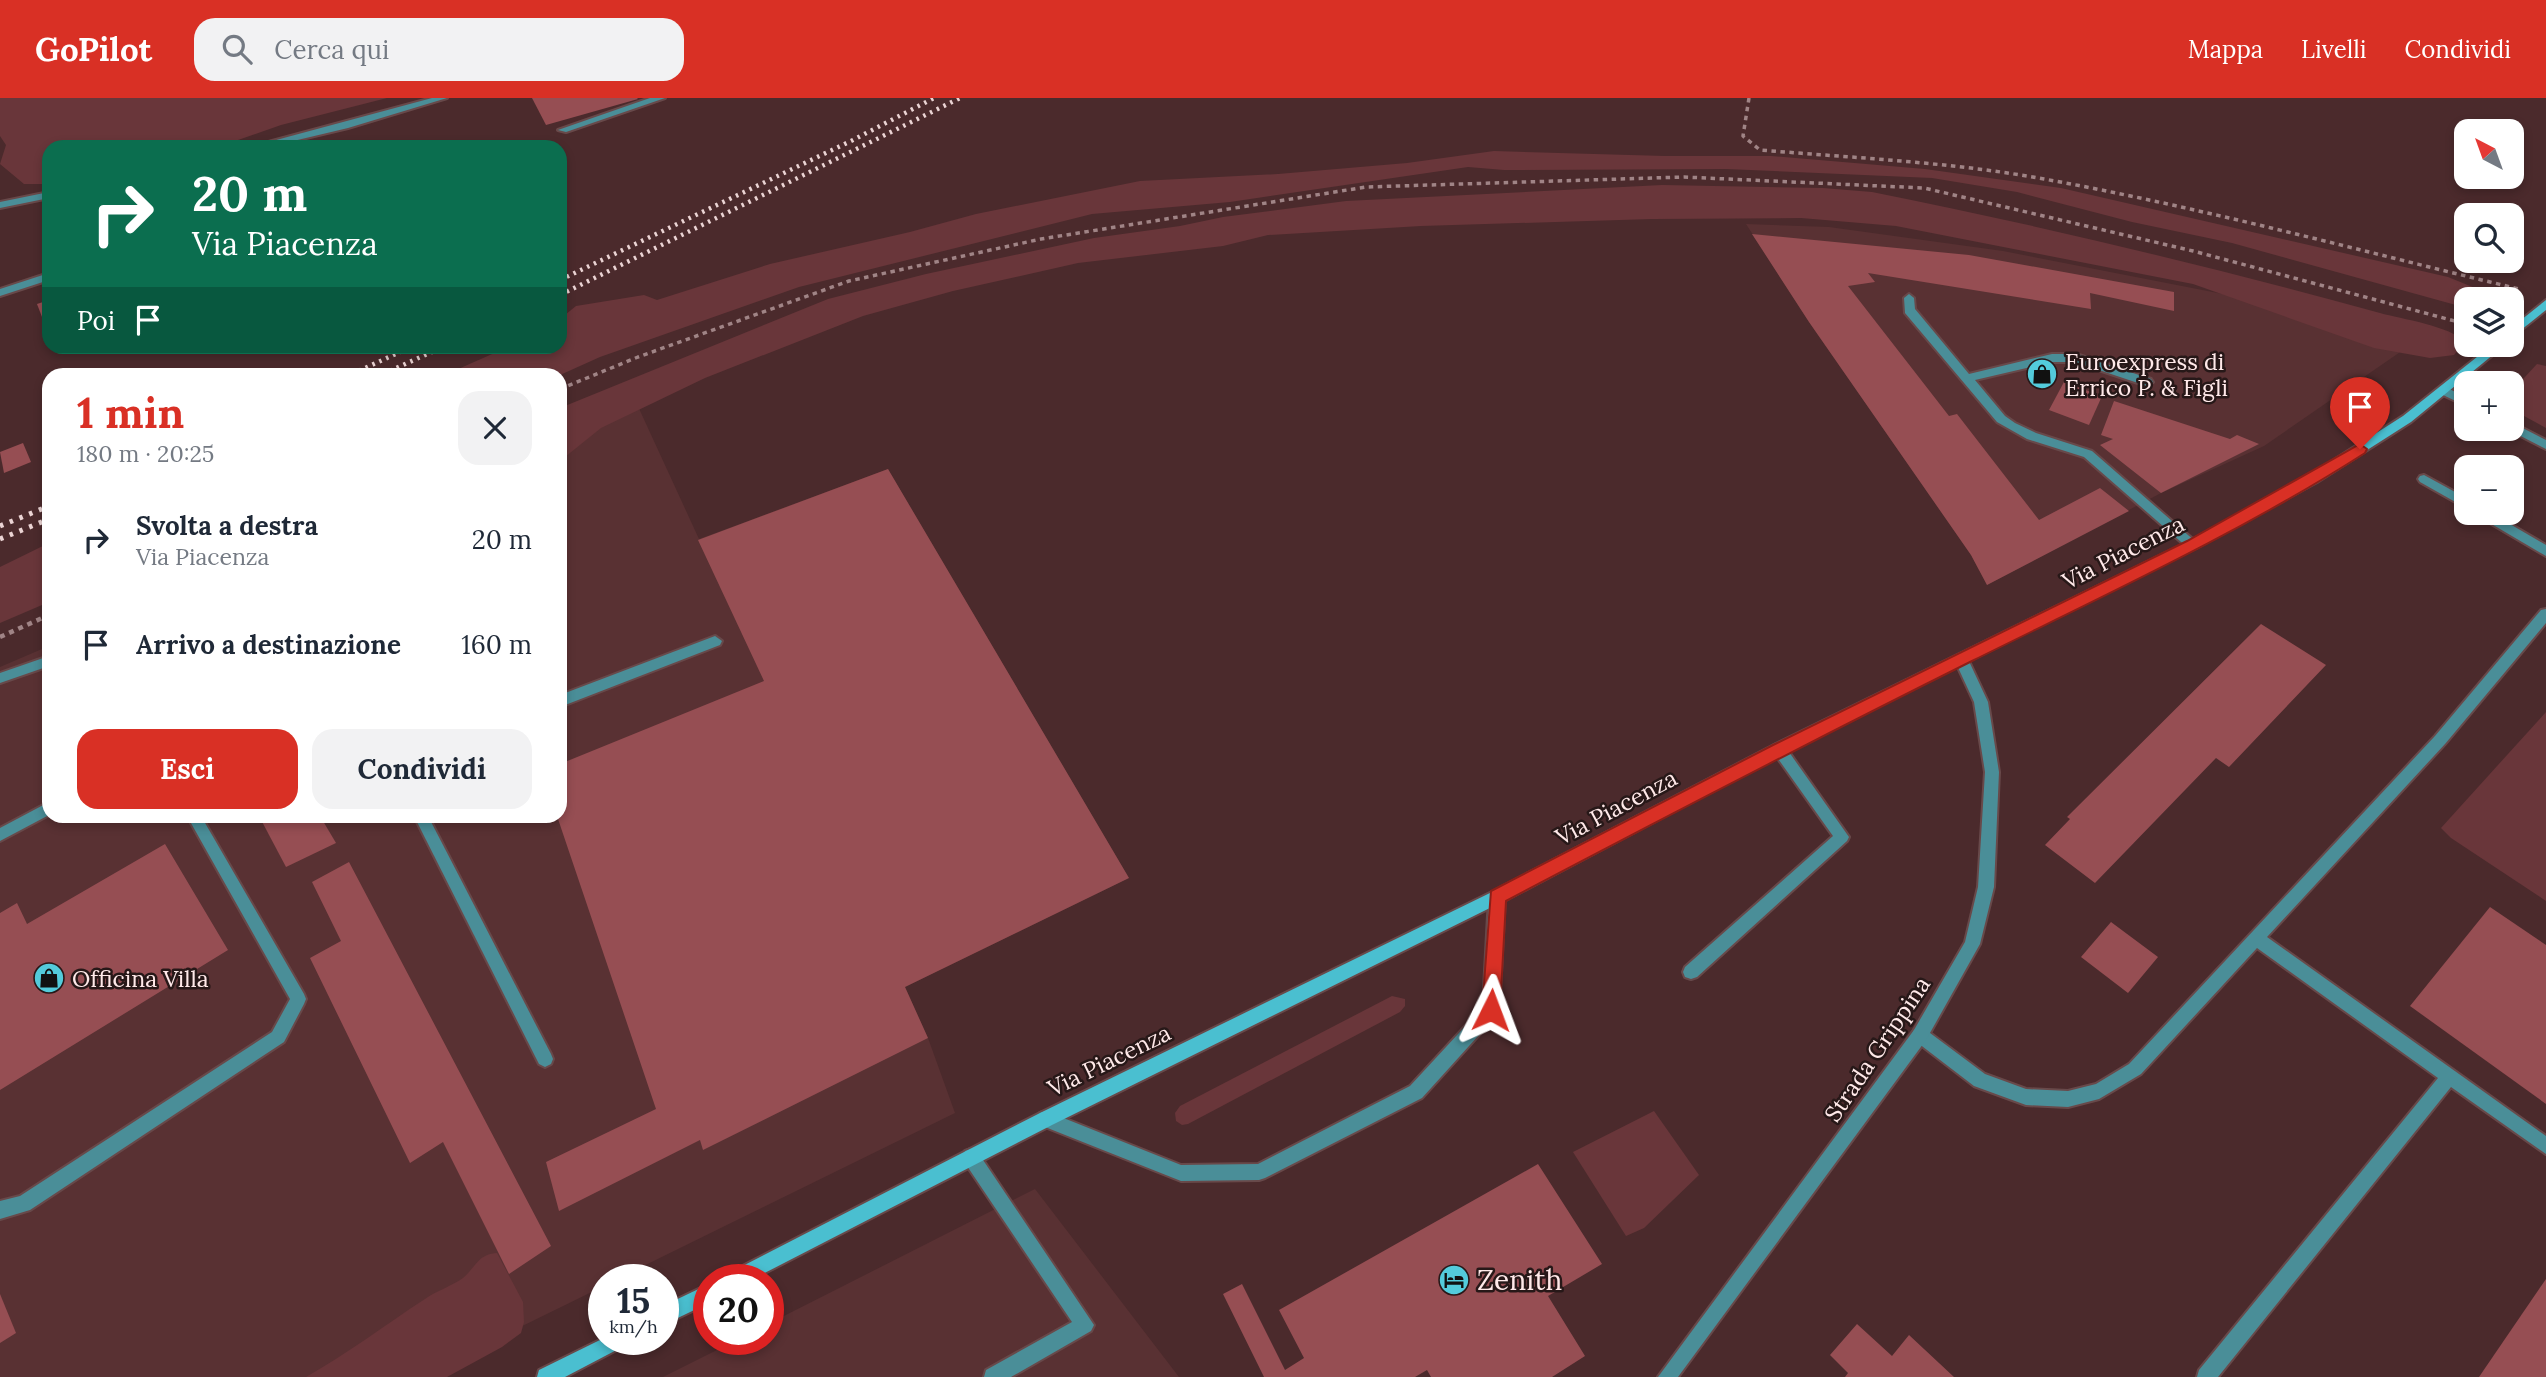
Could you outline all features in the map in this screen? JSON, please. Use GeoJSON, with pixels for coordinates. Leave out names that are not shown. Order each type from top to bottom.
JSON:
{"type":"FeatureCollection","features":[{"type":"Feature","properties":{"kind":"main road"},"geometry":{"type":"LineString","coordinates":[[2524,323],[2546,304]]}},
{"type":"Feature","properties":{"kind":"main road","name":"Via Piacenza"},"geometry":{"type":"LineString","coordinates":[[764,1264],[1046,1119],[1497,897],[1779,749],[1962,661],[2192,545],[2313,479],[2407,419],[2485,357]]}},
{"type":"Feature","properties":{"kind":"main road"},"geometry":{"type":"LineString","coordinates":[[546,1377],[589,1355]]}},
{"type":"Feature","properties":{"kind":"street"},"geometry":{"type":"LineString","coordinates":[[285,140],[442,98]]}},
{"type":"Feature","properties":{"kind":"street"},"geometry":{"type":"LineString","coordinates":[[562,130],[660,98]]}},
{"type":"Feature","properties":{"kind":"street"},"geometry":{"type":"LineString","coordinates":[[0,205],[42,196]]}},
{"type":"Feature","properties":{"kind":"street"},"geometry":{"type":"LineString","coordinates":[[0,293],[42,278]]}},
{"type":"Feature","properties":{"kind":"street"},"geometry":{"type":"LineString","coordinates":[[1909,298],[1909,310],[2015,431],[2088,454],[2192,545]]}},
{"type":"Feature","properties":{"kind":"street"},"geometry":{"type":"LineString","coordinates":[[1967,378],[2052,358],[2076,358],[2147,382]]}},
{"type":"Feature","properties":{"kind":"street"},"geometry":{"type":"LineString","coordinates":[[2445,391],[2454,396]]}},
{"type":"Feature","properties":{"kind":"street"},"geometry":{"type":"LineString","coordinates":[[2524,433],[2546,445]]}},
{"type":"Feature","properties":{"kind":"street"},"geometry":{"type":"LineString","coordinates":[[2424,479],[2454,496]]}},
{"type":"Feature","properties":{"kind":"street"},"geometry":{"type":"LineString","coordinates":[[2502,525],[2546,551]]}},
{"type":"Feature","properties":{"kind":"street"},"geometry":{"type":"LineString","coordinates":[[1920,1035],[1980,1080],[2026,1097],[2078,1097],[2099,1091],[2135,1069],[2440,740],[2546,614]]}},
{"type":"Feature","properties":{"kind":"street"},"geometry":{"type":"LineString","coordinates":[[567,698],[715,641]]}},
{"type":"Feature","properties":{"kind":"street","name":"Strada Grippina"},"geometry":{"type":"LineString","coordinates":[[1667,1377],[1920,1035],[1972,944],[1986,887],[1992,772],[1981,702],[1962,661]]}},
{"type":"Feature","properties":{"kind":"street"},"geometry":{"type":"LineString","coordinates":[[0,678],[42,663]]}},
{"type":"Feature","properties":{"kind":"street"},"geometry":{"type":"LineString","coordinates":[[1691,972],[1842,837],[1779,749]]}},
{"type":"Feature","properties":{"kind":"street"},"geometry":{"type":"LineString","coordinates":[[0,835],[42,812]]}},
{"type":"Feature","properties":{"kind":"street"},"geometry":{"type":"LineString","coordinates":[[0,1210],[23,1204],[278,1037],[298,999],[198,823]]}},
{"type":"Feature","properties":{"kind":"street"},"geometry":{"type":"LineString","coordinates":[[425,823],[545,1059]]}},
{"type":"Feature","properties":{"kind":"street"},"geometry":{"type":"LineString","coordinates":[[1046,1119],[1181,1173],[1259,1172],[1416,1092],[1491,1010],[1497,897]]}},
{"type":"Feature","properties":{"kind":"street"},"geometry":{"type":"LineString","coordinates":[[2256,938],[2546,1146]]}},
{"type":"Feature","properties":{"kind":"street"},"geometry":{"type":"LineString","coordinates":[[2206,1377],[2449,1077]]}},
{"type":"Feature","properties":{"kind":"street"},"geometry":{"type":"LineString","coordinates":[[971,1157],[1085,1325],[993,1377]]}},
{"type":"Feature","properties":{"kind":"path"},"geometry":{"type":"LineString","coordinates":[[1749,98],[1743,136],[1760,150],[1912,162],[2043,179],[2214,215],[2508,287]]}},
{"type":"Feature","properties":{"kind":"path"},"geometry":{"type":"LineString","coordinates":[[567,386],[638,357],[849,281],[1041,239],[1366,187],[1684,177],[1924,188],[2193,251],[2454,321]]}},
{"type":"Feature","properties":{"kind":"path"},"geometry":{"type":"LineString","coordinates":[[0,637],[42,618]]}},
{"type":"Feature","properties":{"kind":"shaded area"},"geometry":{"type":"Polygon","coordinates":[[[0,98],[387,98],[281,125],[238,140],[42,140],[42,184],[24,184],[0,164],[6,145],[0,136],[0,98]]]}},
{"type":"Feature","properties":{"kind":"shaded area"},"geometry":{"type":"Polygon","coordinates":[[[1494,151],[1771,156],[1925,169],[2061,188],[2448,277],[2473,287],[2454,287],[2454,305],[2232,243],[2132,222],[2017,192],[1932,178],[1726,169],[1504,170],[1468,167],[1230,202],[1092,214],[799,287],[600,357],[567,372],[567,368],[461,368],[492,354],[567,354],[567,313],[576,306],[644,295],[657,300],[770,264],[976,214],[1140,181],[1278,174],[1407,163],[1494,151]]]}},
{"type":"Feature","properties":{"kind":"shaded area"},"geometry":{"type":"Polygon","coordinates":[[[1662,185],[1823,188],[1872,192],[2127,248],[2437,327],[2454,334],[2454,355],[2430,358],[2374,348],[2193,284],[1896,226],[1801,218],[1652,219],[1421,226],[1268,235],[1223,246],[1078,263],[953,291],[863,316],[705,378],[601,428],[567,455],[567,405],[828,299],[926,274],[1094,238],[1346,201],[1662,185]]]}},
{"type":"Feature","properties":{"kind":"shaded area"},"geometry":{"type":"Polygon","coordinates":[[[1746,224],[1829,227],[2003,251],[2269,303],[2406,348],[2264,446],[2161,493],[1987,585],[1971,555],[1809,322],[1746,224]]]}},
{"type":"Feature","properties":{"kind":"shaded area"},"geometry":{"type":"Polygon","coordinates":[[[2537,364],[2546,366],[2546,428],[2524,416],[2524,378],[2537,364]]]}},
{"type":"Feature","properties":{"kind":"shaded area"},"geometry":{"type":"Polygon","coordinates":[[[636,402],[699,539],[888,469],[1129,878],[905,987],[928,1038],[955,1113],[648,1264],[588,1264],[588,1294],[418,1377],[0,1377],[0,667],[42,649],[42,823],[567,823],[567,434],[636,402]]]}},
{"type":"Feature","properties":{"kind":"shaded area"},"geometry":{"type":"Polygon","coordinates":[[[42,546],[42,605],[0,623],[0,567],[42,546]]]}},
{"type":"Feature","properties":{"kind":"shaded area"},"geometry":{"type":"Polygon","coordinates":[[[2546,712],[2546,901],[2451,838],[2441,828],[2546,712]]]}},
{"type":"Feature","properties":{"kind":"shaded area"},"geometry":{"type":"Polygon","coordinates":[[[1392,996],[1405,999],[1405,1006],[1400,1012],[1188,1124],[1182,1125],[1176,1121],[1175,1113],[1180,1106],[1392,996]]]}},
{"type":"Feature","properties":{"kind":"shaded area"},"geometry":{"type":"Polygon","coordinates":[[[1654,1111],[1699,1175],[1644,1228],[1626,1236],[1573,1152],[1654,1111]]]}},
{"type":"Feature","properties":{"kind":"shaded area"},"geometry":{"type":"Polygon","coordinates":[[[1035,1189],[1179,1377],[663,1377],[707,1355],[784,1355],[784,1316],[1035,1189]]]}},
{"type":"Feature","properties":{"kind":"shaded area"},"geometry":{"type":"Polygon","coordinates":[[[497,1253],[523,1302],[524,1322],[521,1333],[502,1347],[447,1377],[306,1377],[429,1296],[459,1281],[481,1258],[497,1253]]]}},
{"type":"Feature","properties":{"kind":"building"},"geometry":{"type":"Polygon","coordinates":[[[532,98],[637,98],[638,99],[546,125],[532,98]]]}},
{"type":"Feature","properties":{"kind":"building"},"geometry":{"type":"Polygon","coordinates":[[[1752,234],[1969,255],[2174,292],[2174,311],[2090,293],[2091,309],[1868,273],[1875,282],[1848,286],[1949,416],[1957,414],[2039,520],[2100,488],[2129,511],[1987,585],[1971,555],[1809,322],[1752,234]]]}},
{"type":"Feature","properties":{"kind":"building"},"geometry":{"type":"Polygon","coordinates":[[[42,302],[42,317],[37,304],[42,302]]]}},
{"type":"Feature","properties":{"kind":"building"},"geometry":{"type":"Polygon","coordinates":[[[2064,382],[2102,396],[2089,425],[2049,410],[2064,382]]]}},
{"type":"Feature","properties":{"kind":"building"},"geometry":{"type":"Polygon","coordinates":[[[2114,401],[2230,439],[2237,435],[2259,444],[2161,493],[2100,445],[2113,439],[2101,435],[2114,401]]]}},
{"type":"Feature","properties":{"kind":"building"},"geometry":{"type":"Polygon","coordinates":[[[23,443],[31,462],[4,473],[0,452],[23,443]]]}},
{"type":"Feature","properties":{"kind":"building"},"geometry":{"type":"Polygon","coordinates":[[[888,469],[1129,878],[905,987],[928,1038],[703,1150],[700,1140],[559,1211],[546,1162],[656,1109],[559,823],[567,823],[567,761],[764,681],[698,540],[888,469]]]}},
{"type":"Feature","properties":{"kind":"building"},"geometry":{"type":"Polygon","coordinates":[[[2261,624],[2326,665],[2229,767],[2216,758],[2095,883],[2045,845],[2070,819],[2067,817],[2261,624]]]}},
{"type":"Feature","properties":{"kind":"building"},"geometry":{"type":"Polygon","coordinates":[[[263,823],[324,823],[336,843],[286,867],[263,823]]]}},
{"type":"Feature","properties":{"kind":"building"},"geometry":{"type":"Polygon","coordinates":[[[165,844],[228,950],[0,1090],[0,913],[17,903],[27,924],[165,844]]]}},
{"type":"Feature","properties":{"kind":"building"},"geometry":{"type":"Polygon","coordinates":[[[349,862],[551,1246],[509,1274],[443,1142],[410,1163],[310,958],[341,941],[312,882],[349,862]]]}},
{"type":"Feature","properties":{"kind":"building"},"geometry":{"type":"Polygon","coordinates":[[[2490,907],[2546,945],[2546,1104],[2410,1006],[2490,907]]]}},
{"type":"Feature","properties":{"kind":"building"},"geometry":{"type":"Polygon","coordinates":[[[2111,922],[2158,957],[2128,993],[2081,957],[2111,922]]]}},
{"type":"Feature","properties":{"kind":"building","name":"Zenith"},"geometry":{"type":"Polygon","coordinates":[[[1538,1164],[1602,1264],[1548,1296],[1585,1356],[1552,1377],[1431,1377],[1427,1370],[1415,1377],[1264,1377],[1223,1294],[1242,1284],[1285,1370],[1304,1358],[1279,1310],[1538,1164]]]}},
{"type":"Feature","properties":{"kind":"building"},"geometry":{"type":"Polygon","coordinates":[[[2546,1279],[2546,1377],[2479,1377],[2546,1279]]]}},
{"type":"Feature","properties":{"kind":"building"},"geometry":{"type":"Polygon","coordinates":[[[0,1294],[16,1333],[0,1343],[0,1294]]]}},
{"type":"Feature","properties":{"kind":"building"},"geometry":{"type":"Polygon","coordinates":[[[1857,1324],[1892,1356],[1909,1335],[1954,1377],[1845,1377],[1848,1373],[1830,1355],[1857,1324]]]}},
{"type":"Feature","properties":{"kind":"railway"},"geometry":{"type":"LineString","coordinates":[[567,277],[853,140],[934,98]]}},
{"type":"Feature","properties":{"kind":"railway"},"geometry":{"type":"LineString","coordinates":[[567,292],[960,98]]}},
{"type":"Feature","properties":{"kind":"railway"},"geometry":{"type":"LineString","coordinates":[[365,368],[396,354]]}},
{"type":"Feature","properties":{"kind":"railway"},"geometry":{"type":"LineString","coordinates":[[396,368],[427,354]]}},
{"type":"Feature","properties":{"kind":"railway"},"geometry":{"type":"LineString","coordinates":[[0,526],[42,509]]}},
{"type":"Feature","properties":{"kind":"railway"},"geometry":{"type":"LineString","coordinates":[[0,539],[42,522]]}},
{"type":"Feature","properties":{"kind":"place","name":"Euroexpress di Errico P. & Figli"},"geometry":{"type":"Point","coordinates":[2042,374]}},
{"type":"Feature","properties":{"kind":"place","name":"Officina Villa"},"geometry":{"type":"Point","coordinates":[49,978]}},
{"type":"Feature","properties":{"kind":"place","name":"Zenith"},"geometry":{"type":"Point","coordinates":[1454,1280]}},
{"type":"Feature","properties":{"kind":"route"},"geometry":{"type":"LineString","coordinates":[[1491,1010],[1497,897],[1779,749],[1962,661],[2192,545],[2313,479],[2360,449]]}}]}
